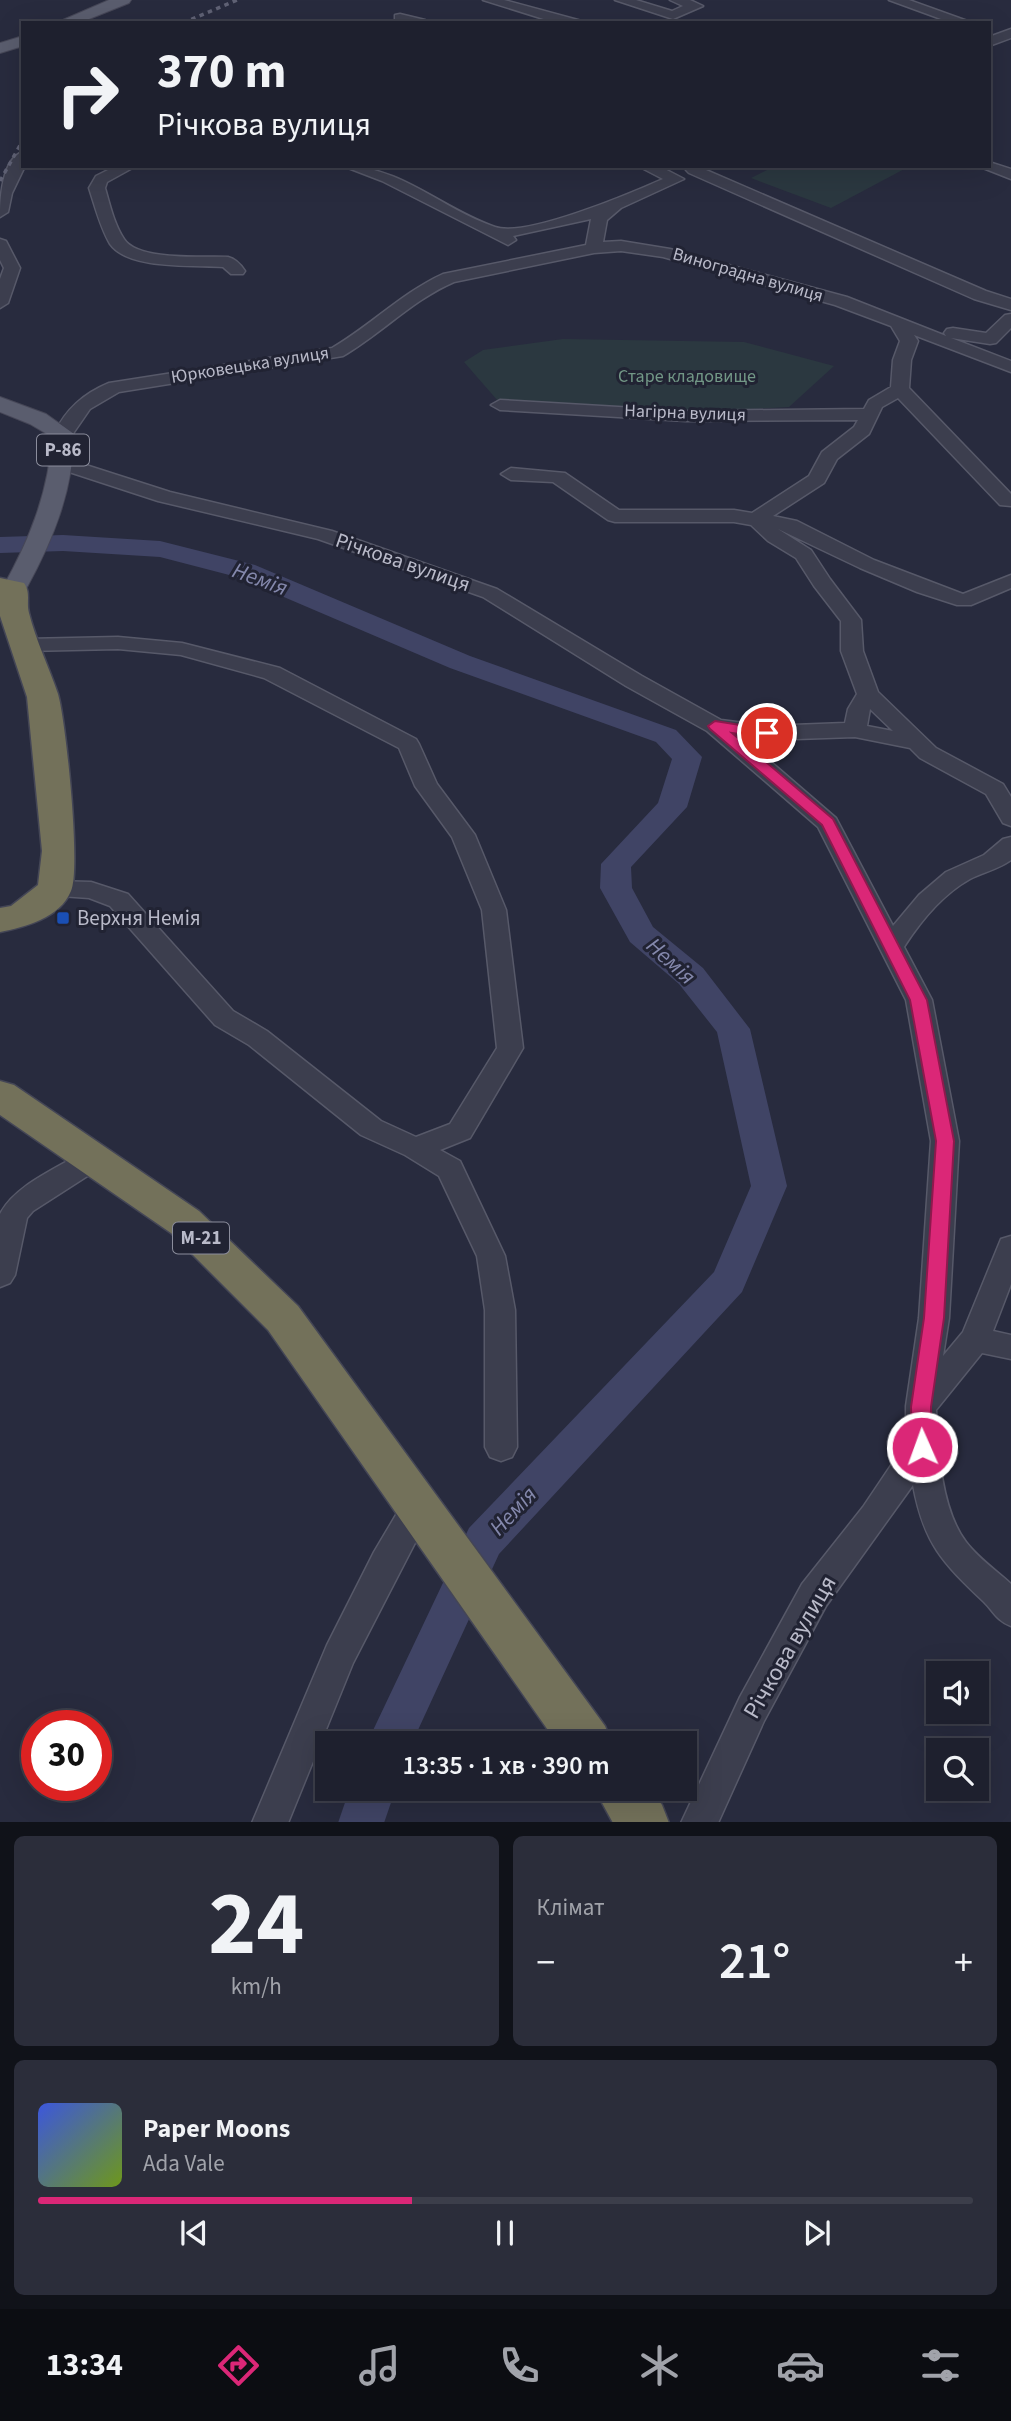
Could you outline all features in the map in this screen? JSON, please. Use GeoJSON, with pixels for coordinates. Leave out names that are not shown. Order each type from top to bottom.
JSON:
{"type":"FeatureCollection","features":[{"type":"Feature","properties":{"kind":"highway"},"geometry":{"type":"LineString","coordinates":[[0,919],[21,916],[55,889],[59,851],[43,697],[13,611],[13,582]]}},
{"type":"Feature","properties":{"kind":"highway","name":"М-21"},"geometry":{"type":"LineString","coordinates":[[0,1095],[185,1222],[249,1282],[282,1318],[578,1731]]}},
{"type":"Feature","properties":{"kind":"highway"},"geometry":{"type":"LineString","coordinates":[[629,1801],[644,1822]]}},
{"type":"Feature","properties":{"kind":"main road"},"geometry":{"type":"LineString","coordinates":[[69,21],[122,0]]}},
{"type":"Feature","properties":{"kind":"main road"},"geometry":{"type":"LineString","coordinates":[[0,48],[21,42]]}},
{"type":"Feature","properties":{"kind":"main road","name":"Р-86"},"geometry":{"type":"LineString","coordinates":[[0,404],[38,419],[63,434],[64,464],[43,532],[13,582]]}},
{"type":"Feature","properties":{"kind":"street"},"geometry":{"type":"LineString","coordinates":[[490,0],[571,21]]}},
{"type":"Feature","properties":{"kind":"street"},"geometry":{"type":"LineString","coordinates":[[622,0],[673,15]]}},
{"type":"Feature","properties":{"kind":"street"},"geometry":{"type":"LineString","coordinates":[[677,0],[696,6]]}},
{"type":"Feature","properties":{"kind":"street"},"geometry":{"type":"LineString","coordinates":[[661,21],[710,0]]}},
{"type":"Feature","properties":{"kind":"street"},"geometry":{"type":"LineString","coordinates":[[896,0],[960,21]]}},
{"type":"Feature","properties":{"kind":"street"},"geometry":{"type":"LineString","coordinates":[[400,18],[411,21]]}},
{"type":"Feature","properties":{"kind":"street"},"geometry":{"type":"LineString","coordinates":[[991,41],[1007,34]]}},
{"type":"Feature","properties":{"kind":"street"},"geometry":{"type":"LineString","coordinates":[[0,212],[4,193],[21,160]]}},
{"type":"Feature","properties":{"kind":"street"},"geometry":{"type":"LineString","coordinates":[[125,168],[101,179],[97,188],[118,243],[135,256],[228,262],[237,271]]}},
{"type":"Feature","properties":{"kind":"street"},"geometry":{"type":"LineString","coordinates":[[356,168],[387,178]]}},
{"type":"Feature","properties":{"kind":"street"},"geometry":{"type":"LineString","coordinates":[[373,168],[415,195],[508,239],[505,265]]}},
{"type":"Feature","properties":{"kind":"street"},"geometry":{"type":"LineString","coordinates":[[650,168],[676,179]]}},
{"type":"Feature","properties":{"kind":"street"},"geometry":{"type":"LineString","coordinates":[[594,248],[598,218],[613,208],[698,168],[980,295],[1011,305]]}},
{"type":"Feature","properties":{"kind":"street"},"geometry":{"type":"LineString","coordinates":[[991,168],[1011,174]]}},
{"type":"Feature","properties":{"kind":"street"},"geometry":{"type":"LineString","coordinates":[[496,233],[550,227],[584,214],[613,208]]}},
{"type":"Feature","properties":{"kind":"street"},"geometry":{"type":"LineString","coordinates":[[0,244],[12,268],[0,303]]}},
{"type":"Feature","properties":{"kind":"street","name":"Виноградна вулиця"},"geometry":{"type":"LineString","coordinates":[[594,248],[621,246],[664,252],[841,301],[1011,366]]}},
{"type":"Feature","properties":{"kind":"street","name":"Юрковецька вулиця"},"geometry":{"type":"LineString","coordinates":[[63,434],[70,417],[91,397],[115,387],[337,352],[363,337],[430,286],[505,265],[594,248]]}},
{"type":"Feature","properties":{"kind":"street","name":"Виноградна вулиця"},"geometry":{"type":"LineString","coordinates":[[898,324],[925,326],[990,339],[1011,319]]}},
{"type":"Feature","properties":{"kind":"street"},"geometry":{"type":"LineString","coordinates":[[898,324],[909,341],[902,360],[900,389],[1010,502]]}},
{"type":"Feature","properties":{"kind":"street"},"geometry":{"type":"LineString","coordinates":[[756,519],[817,479],[829,456],[862,430],[875,404],[900,389]]}},
{"type":"Feature","properties":{"kind":"street","name":"Нагірна вулиця"},"geometry":{"type":"LineString","coordinates":[[500,405],[686,416],[870,414]]}},
{"type":"Feature","properties":{"kind":"street","name":"Річкова вулиця"},"geometry":{"type":"LineString","coordinates":[[64,464],[165,497],[325,535],[490,593],[634,681],[715,726],[828,823],[919,1000],[945,1141],[934,1318],[921,1407],[922,1447],[935,1516],[955,1553],[1006,1604]]}},
{"type":"Feature","properties":{"kind":"street"},"geometry":{"type":"LineString","coordinates":[[511,474],[558,477],[615,516],[678,514],[756,519],[790,525],[867,564],[924,588],[964,601],[1011,581]]}},
{"type":"Feature","properties":{"kind":"street"},"geometry":{"type":"LineString","coordinates":[[756,519],[775,537],[804,554],[821,582],[851,620],[852,650],[868,694],[928,753],[995,789],[1011,818]]}},
{"type":"Feature","properties":{"kind":"street"},"geometry":{"type":"LineString","coordinates":[[26,645],[118,643],[182,649],[272,673],[408,744],[426,786],[463,835],[494,910],[510,1048],[460,1130],[415,1148]]}},
{"type":"Feature","properties":{"kind":"street"},"geometry":{"type":"LineString","coordinates":[[855,730],[859,709],[868,694]]}},
{"type":"Feature","properties":{"kind":"street","name":"Річкова вулиця"},"geometry":{"type":"LineString","coordinates":[[715,726],[767,733],[855,730],[918,743]]}},
{"type":"Feature","properties":{"kind":"street"},"geometry":{"type":"LineString","coordinates":[[891,947],[903,928],[956,876],[1006,853],[1011,845]]}},
{"type":"Feature","properties":{"kind":"street"},"geometry":{"type":"LineString","coordinates":[[55,889],[91,890],[119,900],[224,1018],[258,1038],[370,1128],[415,1148],[450,1170],[491,1256],[500,1310],[501,1447]]}},
{"type":"Feature","properties":{"kind":"street"},"geometry":{"type":"LineString","coordinates":[[0,1275],[14,1214],[23,1203],[93,1159]]}},
{"type":"Feature","properties":{"kind":"street"},"geometry":{"type":"LineString","coordinates":[[921,1407],[975,1339],[1011,1247]]}},
{"type":"Feature","properties":{"kind":"street"},"geometry":{"type":"LineString","coordinates":[[975,1339],[1011,1347]]}},
{"type":"Feature","properties":{"kind":"street","name":"Річкова вулиця"},"geometry":{"type":"LineString","coordinates":[[699,1822],[752,1709],[814,1595],[874,1517],[922,1447]]}},
{"type":"Feature","properties":{"kind":"street"},"geometry":{"type":"LineString","coordinates":[[270,1822],[340,1656],[386,1562],[417,1508]]}},
{"type":"Feature","properties":{"kind":"green space"},"geometry":{"type":"Polygon","coordinates":[[[771,168],[906,168],[831,208],[751,178],[771,168]]]}},
{"type":"Feature","properties":{"kind":"green space","name":"Старе кладовище"},"geometry":{"type":"Polygon","coordinates":[[[563,339],[744,342],[834,366],[789,407],[692,412],[498,401],[464,362],[483,350],[563,339]]]}},
{"type":"Feature","properties":{"kind":"waterway","name":"Немія"},"geometry":{"type":"LineString","coordinates":[[0,545],[63,543],[160,549],[246,571],[460,662],[666,736],[687,757],[672,807],[616,864],[616,888],[641,934],[691,976],[733,1029],[769,1186],[729,1281],[484,1541],[395,1731]]}},
{"type":"Feature","properties":{"kind":"waterway","name":"Немія"},"geometry":{"type":"LineString","coordinates":[[361,1822],[369,1801]]}},
{"type":"Feature","properties":{"kind":"railway"},"geometry":{"type":"LineString","coordinates":[[188,21],[237,0]]}},
{"type":"Feature","properties":{"kind":"railway"},"geometry":{"type":"LineString","coordinates":[[0,181],[21,144]]}},
{"type":"Feature","properties":{"kind":"place","name":"Верхня Немія"},"geometry":{"type":"Point","coordinates":[63,918]}},
{"type":"Feature","properties":{"kind":"route"},"geometry":{"type":"LineString","coordinates":[[767,733],[715,726],[828,823],[919,1000],[945,1141],[934,1318],[921,1407],[922,1447]]}}]}
